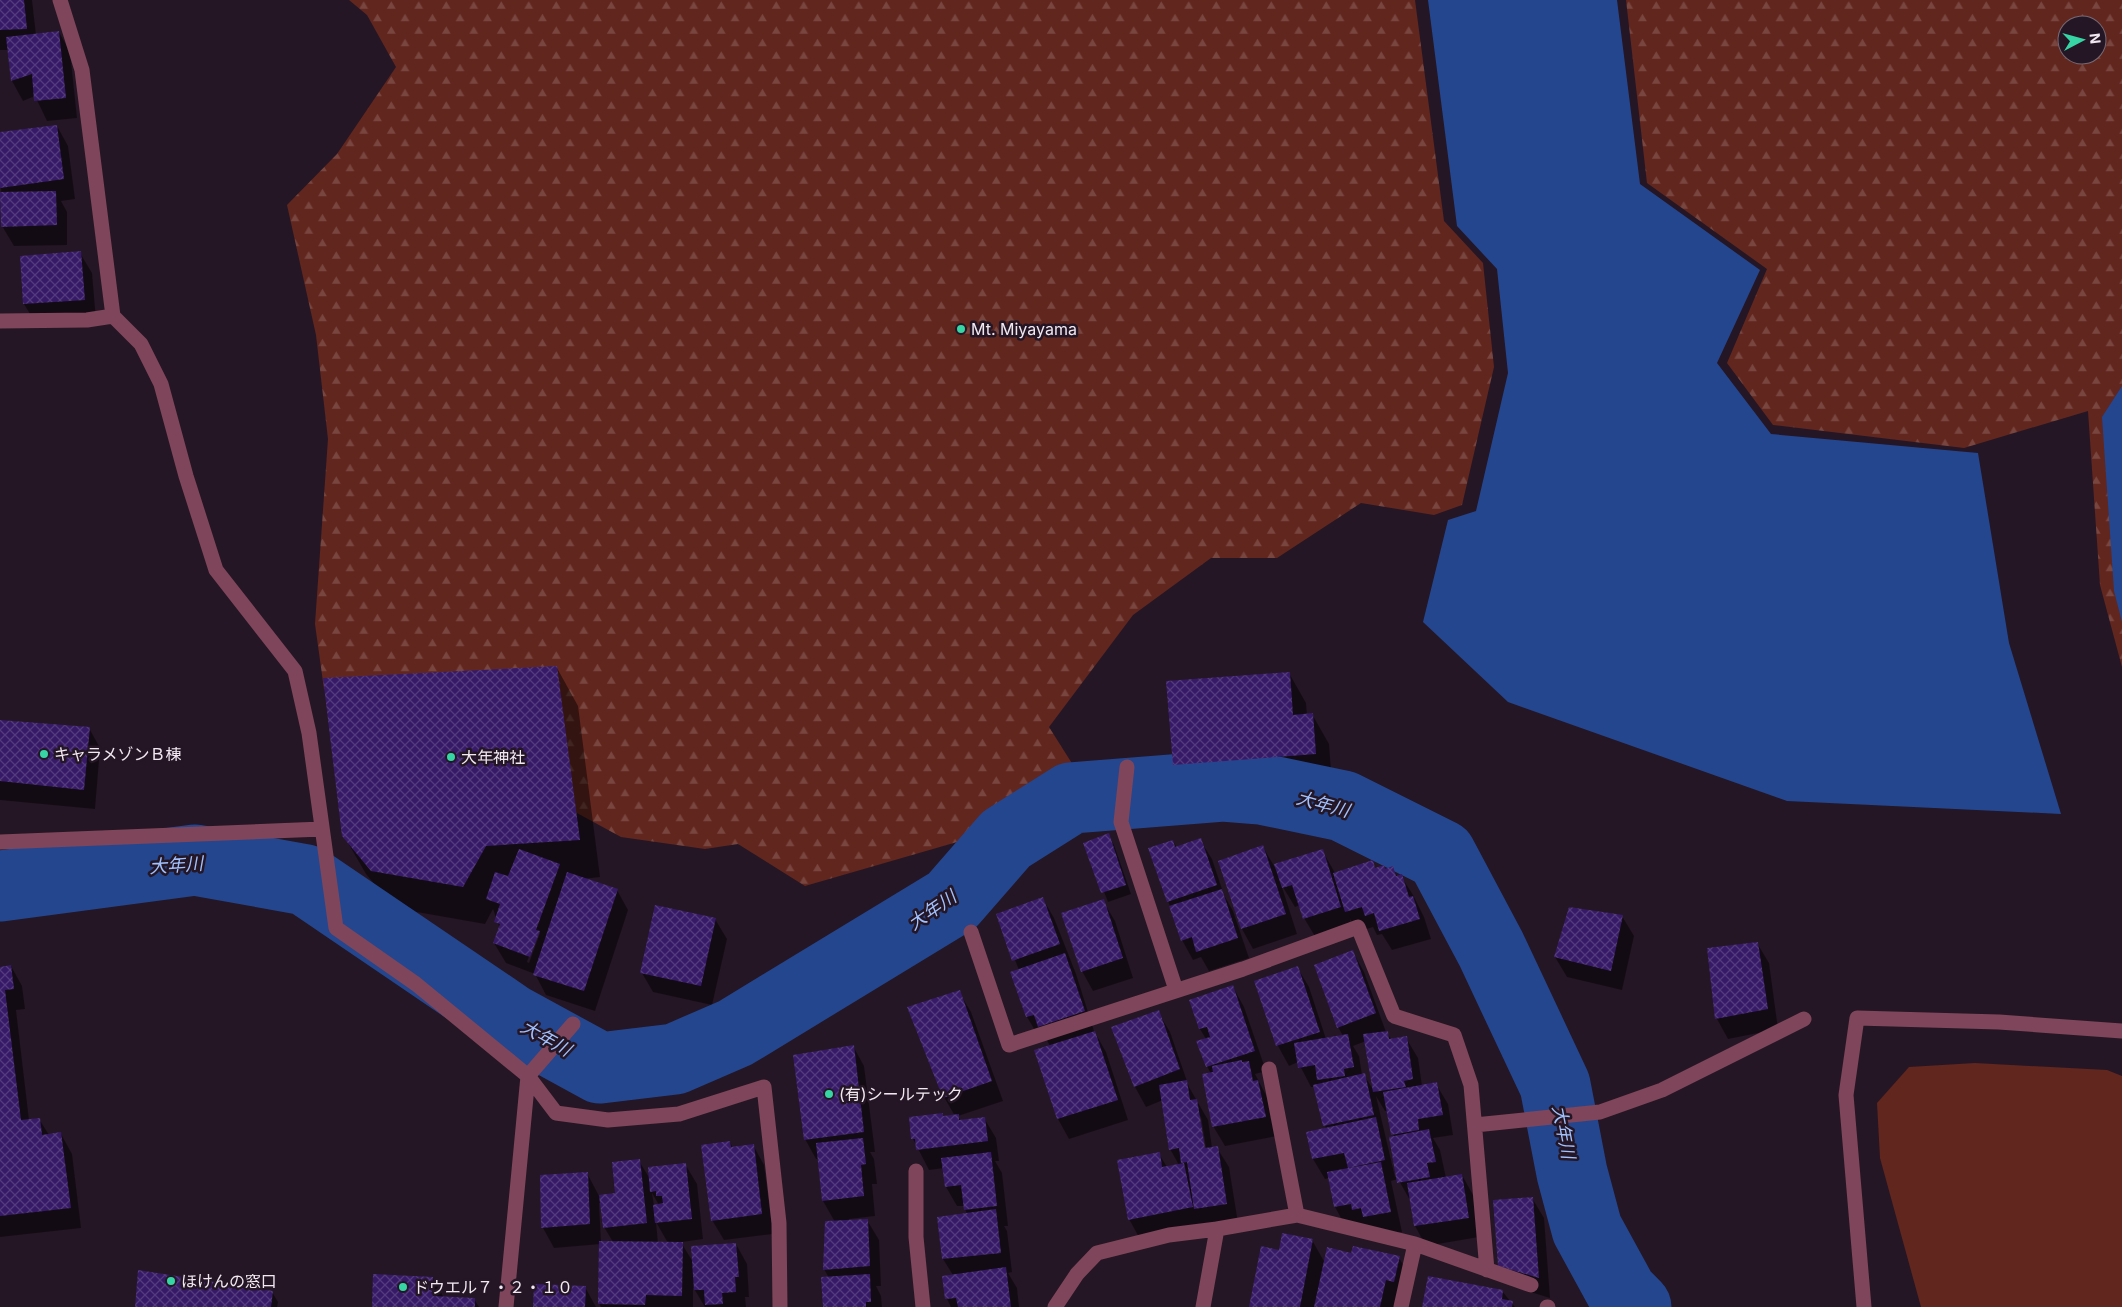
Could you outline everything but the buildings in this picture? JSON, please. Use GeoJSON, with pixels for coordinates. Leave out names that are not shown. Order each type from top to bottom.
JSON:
{"type":"FeatureCollection","features":[{"type":"Feature","properties":{"kind":"street"},"geometry":{"type":"LineString","coordinates":[[60,0],[82,70],[113,316],[141,344],[162,384],[186,476],[216,570],[296,670],[309,734],[336,928],[416,984],[528,1076],[556,1113],[608,1120],[679,1114],[764,1088],[779,1223],[780,1307]]}},
{"type":"Feature","properties":{"kind":"street"},"geometry":{"type":"LineString","coordinates":[[0,321],[87,320],[113,316]]}},
{"type":"Feature","properties":{"kind":"street"},"geometry":{"type":"LineString","coordinates":[[1127,767],[1122,822],[1176,990]]}},
{"type":"Feature","properties":{"kind":"street"},"geometry":{"type":"LineString","coordinates":[[0,842],[322,829]]}},
{"type":"Feature","properties":{"kind":"street"},"geometry":{"type":"LineString","coordinates":[[971,932],[1009,1045],[1243,970],[1358,927],[1394,1016],[1454,1035],[1471,1085],[1487,1270]]}},
{"type":"Feature","properties":{"kind":"street"},"geometry":{"type":"LineString","coordinates":[[1864,1307],[1846,1095],[1857,1018],[1999,1022],[2122,1031]]}},
{"type":"Feature","properties":{"kind":"street"},"geometry":{"type":"LineString","coordinates":[[1475,1125],[1600,1112],[1662,1090],[1804,1019]]}},
{"type":"Feature","properties":{"kind":"street"},"geometry":{"type":"LineString","coordinates":[[506,1307],[528,1076],[573,1024]]}},
{"type":"Feature","properties":{"kind":"street"},"geometry":{"type":"LineString","coordinates":[[1269,1069],[1298,1215]]}},
{"type":"Feature","properties":{"kind":"street"},"geometry":{"type":"LineString","coordinates":[[916,1171],[916,1238],[923,1307]]}},
{"type":"Feature","properties":{"kind":"street"},"geometry":{"type":"LineString","coordinates":[[1055,1307],[1077,1274],[1097,1253],[1169,1236],[1298,1215],[1415,1244],[1531,1285]]}},
{"type":"Feature","properties":{"kind":"street"},"geometry":{"type":"LineString","coordinates":[[1203,1307],[1217,1229]]}},
{"type":"Feature","properties":{"kind":"street"},"geometry":{"type":"LineString","coordinates":[[1401,1307],[1415,1244]]}},
{"type":"Feature","properties":{"kind":"green space"},"geometry":{"type":"Polygon","coordinates":[[[349,0],[1415,0],[1444,221],[1483,263],[1494,367],[1462,505],[1434,515],[1361,503],[1277,558],[1211,558],[1133,615],[1049,727],[1073,765],[964,840],[805,886],[738,844],[705,849],[621,837],[566,807],[324,689],[315,624],[328,439],[316,335],[287,205],[337,154],[396,67],[367,15],[349,0]]]}},
{"type":"Feature","properties":{"kind":"green space"},"geometry":{"type":"Polygon","coordinates":[[[1626,0],[2122,0],[2122,667],[2100,585],[2088,411],[1964,448],[1773,425],[1727,363],[1767,269],[1647,183],[1626,0]]]}},
{"type":"Feature","properties":{"kind":"green space"},"geometry":{"type":"Polygon","coordinates":[[[1975,1063],[2107,1070],[2122,1076],[2122,1307],[1921,1307],[1880,1158],[1877,1103],[1909,1067],[1975,1063]]]}},
{"type":"Feature","properties":{"kind":"water"},"geometry":{"type":"Polygon","coordinates":[[[1428,0],[1617,0],[1640,184],[1760,270],[1717,363],[1771,434],[1978,453],[2009,643],[2061,814],[1787,801],[1508,702],[1423,622],[1448,520],[1476,511],[1508,373],[1497,269],[1457,226],[1428,0]]]}},
{"type":"Feature","properties":{"kind":"water"},"geometry":{"type":"Polygon","coordinates":[[[2122,386],[2122,622],[2114,591],[2102,417],[2122,386]]]}},
{"type":"Feature","properties":{"kind":"waterway","name":"大年川"},"geometry":{"type":"LineString","coordinates":[[0,886],[195,860],[306,880],[512,1020],[600,1068],[675,1059],[735,1033],[952,901],[1006,839],[1071,798],[1223,786],[1261,789],[1343,806],[1441,855],[1491,949],[1555,1085],[1572,1173],[1587,1229],[1622,1293],[1636,1307]]}},
{"type":"Feature","properties":{"kind":"place","name":"Mt. Miyayama"},"geometry":{"type":"Point","coordinates":[961,329]}},
{"type":"Feature","properties":{"kind":"place","name":"キャラメゾンＢ棟"},"geometry":{"type":"Point","coordinates":[44,754]}},
{"type":"Feature","properties":{"kind":"place","name":"大年神社"},"geometry":{"type":"Point","coordinates":[451,757]}},
{"type":"Feature","properties":{"kind":"place","name":"(有)シールテック"},"geometry":{"type":"Point","coordinates":[829,1094]}},
{"type":"Feature","properties":{"kind":"place","name":"ほけんの窓口"},"geometry":{"type":"Point","coordinates":[171,1281]}},
{"type":"Feature","properties":{"kind":"place","name":"ドウエル７・２・１０"},"geometry":{"type":"Point","coordinates":[403,1287]}}]}
